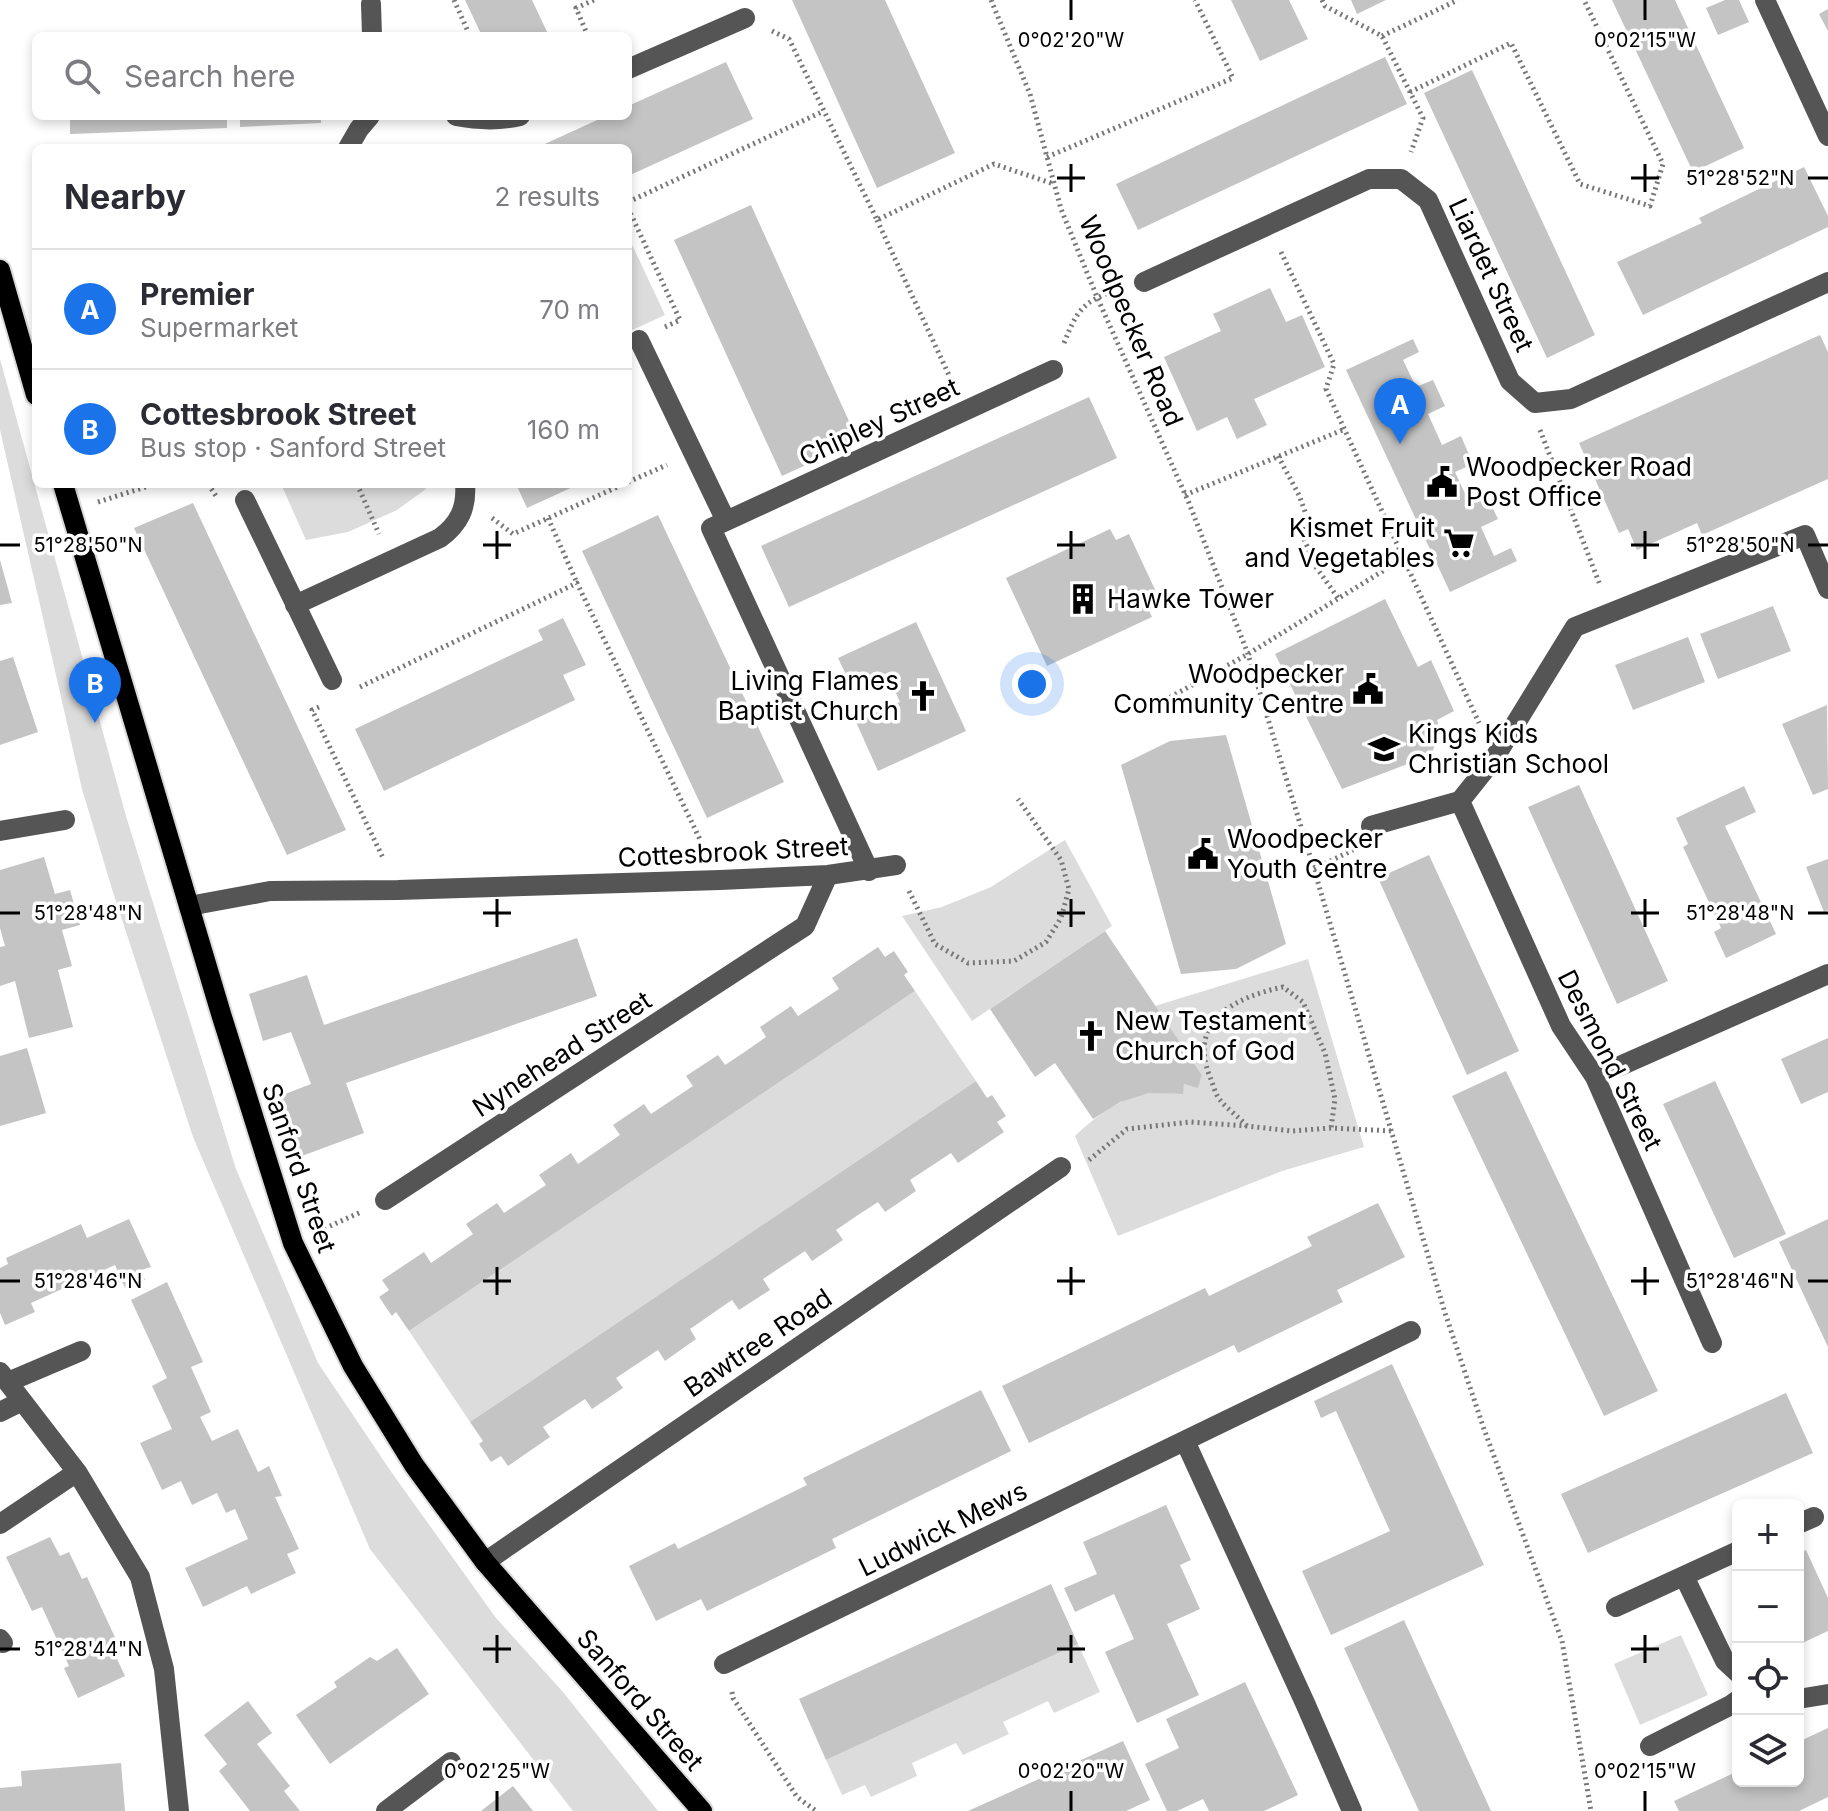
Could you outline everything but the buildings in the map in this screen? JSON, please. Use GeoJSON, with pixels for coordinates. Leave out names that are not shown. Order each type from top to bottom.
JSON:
{"type":"FeatureCollection","features":[{"type":"Feature","properties":{"kind":"main road"},"geometry":{"type":"LineString","coordinates":[[0,270],[28,341],[32,368]]}},
{"type":"Feature","properties":{"kind":"main road","name":"Sanford Street"},"geometry":{"type":"LineString","coordinates":[[64,488],[293,1243],[353,1366],[414,1465],[485,1562],[702,1811]]}},
{"type":"Feature","properties":{"kind":"street"},"geometry":{"type":"LineString","coordinates":[[1765,0],[1828,136]]}},
{"type":"Feature","properties":{"kind":"street"},"geometry":{"type":"LineString","coordinates":[[371,4],[372,32]]}},
{"type":"Feature","properties":{"kind":"street"},"geometry":{"type":"LineString","coordinates":[[632,67],[745,18]]}},
{"type":"Feature","properties":{"kind":"street"},"geometry":{"type":"LineString","coordinates":[[350,144],[367,120]]}},
{"type":"Feature","properties":{"kind":"street"},"geometry":{"type":"LineString","coordinates":[[1144,282],[1369,179],[1401,179]]}},
{"type":"Feature","properties":{"kind":"street","name":"Liardet Street"},"geometry":{"type":"LineString","coordinates":[[1401,179],[1428,200],[1510,381],[1535,403]]}},
{"type":"Feature","properties":{"kind":"street"},"geometry":{"type":"LineString","coordinates":[[1535,403],[1571,399],[1828,282]]}},
{"type":"Feature","properties":{"kind":"street"},"geometry":{"type":"LineString","coordinates":[[639,340],[726,521],[711,528],[869,871]]}},
{"type":"Feature","properties":{"kind":"street","name":"Chipley Street"},"geometry":{"type":"LineString","coordinates":[[726,521],[1053,370]]}},
{"type":"Feature","properties":{"kind":"street"},"geometry":{"type":"LineString","coordinates":[[295,605],[449,532],[458,521],[466,491]]}},
{"type":"Feature","properties":{"kind":"street"},"geometry":{"type":"LineString","coordinates":[[245,500],[332,680]]}},
{"type":"Feature","properties":{"kind":"street"},"geometry":{"type":"LineString","coordinates":[[1371,826],[1460,801],[1495,757],[1575,627],[1805,535],[1828,589]]}},
{"type":"Feature","properties":{"kind":"street","name":"Desmond Street"},"geometry":{"type":"LineString","coordinates":[[1460,801],[1561,1026],[1595,1077],[1712,1343]]}},
{"type":"Feature","properties":{"kind":"street"},"geometry":{"type":"LineString","coordinates":[[0,831],[65,820]]}},
{"type":"Feature","properties":{"kind":"street","name":"Cottesbrook Street"},"geometry":{"type":"LineString","coordinates":[[189,906],[270,891],[720,880],[828,875],[896,865]]}},
{"type":"Feature","properties":{"kind":"street","name":"Nynehead Street"},"geometry":{"type":"LineString","coordinates":[[385,1200],[805,926],[828,875]]}},
{"type":"Feature","properties":{"kind":"street"},"geometry":{"type":"LineString","coordinates":[[1595,1077],[1828,974]]}},
{"type":"Feature","properties":{"kind":"street","name":"Bawtree Road"},"geometry":{"type":"LineString","coordinates":[[485,1562],[1061,1167]]}},
{"type":"Feature","properties":{"kind":"street","name":"Ludwick Mews"},"geometry":{"type":"LineString","coordinates":[[724,1664],[1411,1331]]}},
{"type":"Feature","properties":{"kind":"street"},"geometry":{"type":"LineString","coordinates":[[81,1351],[4,1377],[77,1472],[140,1577],[164,1669],[179,1811]]}},
{"type":"Feature","properties":{"kind":"street"},"geometry":{"type":"LineString","coordinates":[[0,1412],[22,1401]]}},
{"type":"Feature","properties":{"kind":"street"},"geometry":{"type":"LineString","coordinates":[[1185,1441],[1299,1689],[1349,1810]]}},
{"type":"Feature","properties":{"kind":"street"},"geometry":{"type":"LineString","coordinates":[[0,1524],[77,1472]]}},
{"type":"Feature","properties":{"kind":"street"},"geometry":{"type":"LineString","coordinates":[[1616,1607],[1732,1554]]}},
{"type":"Feature","properties":{"kind":"street"},"geometry":{"type":"LineString","coordinates":[[1684,1576],[1725,1661],[1732,1667]]}},
{"type":"Feature","properties":{"kind":"street"},"geometry":{"type":"LineString","coordinates":[[1804,1698],[1828,1694]]}},
{"type":"Feature","properties":{"kind":"street"},"geometry":{"type":"LineString","coordinates":[[1650,1746],[1732,1704]]}},
{"type":"Feature","properties":{"kind":"street"},"geometry":{"type":"LineString","coordinates":[[386,1811],[451,1762]]}},
{"type":"Feature","properties":{"kind":"path"},"geometry":{"type":"LineString","coordinates":[[454,0],[468,32]]}},
{"type":"Feature","properties":{"kind":"path"},"geometry":{"type":"LineString","coordinates":[[586,32],[576,8],[594,0]]}},
{"type":"Feature","properties":{"kind":"path","name":"Woodpecker Road"},"geometry":{"type":"LineString","coordinates":[[991,0],[1030,94],[1061,209],[1185,495],[1248,654],[1450,1327],[1562,1641],[1591,1811]]}},
{"type":"Feature","properties":{"kind":"path"},"geometry":{"type":"LineString","coordinates":[[1047,157],[1233,78],[1195,0]]}},
{"type":"Feature","properties":{"kind":"path"},"geometry":{"type":"LineString","coordinates":[[1322,0],[1325,6],[1382,36],[1423,118],[1401,179]]}},
{"type":"Feature","properties":{"kind":"path"},"geometry":{"type":"LineString","coordinates":[[1382,36],[1458,0]]}},
{"type":"Feature","properties":{"kind":"path"},"geometry":{"type":"LineString","coordinates":[[1410,92],[1511,43],[1580,184],[1650,206],[1663,164],[1584,0]]}},
{"type":"Feature","properties":{"kind":"path"},"geometry":{"type":"LineString","coordinates":[[745,18],[789,39],[965,410]]}},
{"type":"Feature","properties":{"kind":"path"},"geometry":{"type":"LineString","coordinates":[[632,203],[824,111]]}},
{"type":"Feature","properties":{"kind":"path"},"geometry":{"type":"LineString","coordinates":[[877,220],[994,164],[1054,184]]}},
{"type":"Feature","properties":{"kind":"path"},"geometry":{"type":"LineString","coordinates":[[632,214],[680,320],[639,340]]}},
{"type":"Feature","properties":{"kind":"path"},"geometry":{"type":"LineString","coordinates":[[1269,225],[1334,364],[1326,389],[1495,757]]}},
{"type":"Feature","properties":{"kind":"path"},"geometry":{"type":"LineString","coordinates":[[1053,370],[1075,315],[1097,297]]}},
{"type":"Feature","properties":{"kind":"path"},"geometry":{"type":"LineString","coordinates":[[1535,403],[1539,429],[1611,612]]}},
{"type":"Feature","properties":{"kind":"path"},"geometry":{"type":"LineString","coordinates":[[1185,495],[1345,429]]}},
{"type":"Feature","properties":{"kind":"path"},"geometry":{"type":"LineString","coordinates":[[632,480],[694,453]]}},
{"type":"Feature","properties":{"kind":"path"},"geometry":{"type":"LineString","coordinates":[[1278,456],[1307,517],[1304,539],[1316,567],[1338,598]]}},
{"type":"Feature","properties":{"kind":"path"},"geometry":{"type":"LineString","coordinates":[[71,511],[143,488]]}},
{"type":"Feature","properties":{"kind":"path"},"geometry":{"type":"LineString","coordinates":[[359,488],[391,561]]}},
{"type":"Feature","properties":{"kind":"path"},"geometry":{"type":"LineString","coordinates":[[466,491],[513,534],[615,488]]}},
{"type":"Feature","properties":{"kind":"path"},"geometry":{"type":"LineString","coordinates":[[548,518],[720,880]]}},
{"type":"Feature","properties":{"kind":"path"},"geometry":{"type":"LineString","coordinates":[[1149,709],[1248,654],[1404,558]]}},
{"type":"Feature","properties":{"kind":"path"},"geometry":{"type":"LineString","coordinates":[[354,690],[577,583]]}},
{"type":"Feature","properties":{"kind":"path"},"geometry":{"type":"LineString","coordinates":[[326,703],[312,710],[398,890]]}},
{"type":"Feature","properties":{"kind":"path"},"geometry":{"type":"LineString","coordinates":[[896,865],[935,944],[968,963],[1014,961],[1046,942],[1061,918],[1069,889],[1061,860],[1018,799]]}},
{"type":"Feature","properties":{"kind":"path"},"geometry":{"type":"LineString","coordinates":[[1314,869],[1364,845],[1371,826]]}},
{"type":"Feature","properties":{"kind":"path"},"geometry":{"type":"LineString","coordinates":[[1247,1126],[1218,1099],[1204,1061],[1207,1030],[1228,1007],[1258,992],[1283,987],[1303,1002],[1325,1053],[1335,1099],[1331,1128]]}},
{"type":"Feature","properties":{"kind":"path"},"geometry":{"type":"LineString","coordinates":[[1061,1167],[1085,1163],[1127,1129],[1190,1122],[1292,1131],[1331,1128],[1392,1131]]}},
{"type":"Feature","properties":{"kind":"path"},"geometry":{"type":"LineString","coordinates":[[293,1243],[385,1200]]}},
{"type":"Feature","properties":{"kind":"path"},"geometry":{"type":"LineString","coordinates":[[724,1664],[733,1698],[797,1797],[816,1811]]}},
{"type":"Feature","properties":{"kind":"shaded area"},"geometry":{"type":"Polygon","coordinates":[[[632,245],[665,315],[632,330],[632,245]]]}},
{"type":"Feature","properties":{"kind":"shaded area"},"geometry":{"type":"Polygon","coordinates":[[[0,359],[32,475],[32,488],[36,488],[126,816],[236,1169],[318,1363],[496,1618],[563,1692],[658,1811],[573,1811],[370,1549],[193,1137],[82,789],[0,430],[0,359]]]}},
{"type":"Feature","properties":{"kind":"shaded area"},"geometry":{"type":"Polygon","coordinates":[[[283,488],[426,489],[397,510],[348,532],[306,540],[283,488]]]}},
{"type":"Feature","properties":{"kind":"shaded area"},"geometry":{"type":"Polygon","coordinates":[[[1065,840],[1112,926],[972,1021],[902,916],[942,907],[991,887],[1065,840]]]}},
{"type":"Feature","properties":{"kind":"shaded area"},"geometry":{"type":"Polygon","coordinates":[[[1308,959],[1364,1147],[1282,1171],[1118,1236],[1075,1136],[1100,1115],[1129,1098],[1150,1093],[1182,1094],[1184,1084],[1198,1087],[1202,1075],[1155,1006],[1308,959]]]}},
{"type":"Feature","properties":{"kind":"shaded area"},"geometry":{"type":"Polygon","coordinates":[[[915,991],[976,1081],[470,1422],[409,1331],[915,991]]]}},
{"type":"Feature","properties":{"kind":"shaded area"},"geometry":{"type":"Polygon","coordinates":[[[1681,1635],[1708,1695],[1640,1725],[1614,1664],[1681,1635]]]}},
{"type":"Feature","properties":{"kind":"shaded area"},"geometry":{"type":"Polygon","coordinates":[[[1078,1644],[1100,1692],[1054,1713],[1048,1701],[1003,1722],[1009,1734],[963,1755],[956,1743],[912,1763],[917,1776],[871,1797],[865,1785],[842,1795],[826,1760],[1078,1644]]]}},
{"type":"Feature","properties":{"kind":"place","name":"Premier"},"geometry":{"type":"Point","coordinates":[1400,444]}},
{"type":"Feature","properties":{"kind":"place","name":"Woodpecker Road Post Office"},"geometry":{"type":"Point","coordinates":[1442,482]}},
{"type":"Feature","properties":{"kind":"place","name":"Kismet Fruit and Vegetables"},"geometry":{"type":"Point","coordinates":[1459,543]}},
{"type":"Feature","properties":{"kind":"place","name":"Hawke Tower"},"geometry":{"type":"Point","coordinates":[1083,599]}},
{"type":"Feature","properties":{"kind":"place","name":"Woodpecker Community Centre"},"geometry":{"type":"Point","coordinates":[1368,689]}},
{"type":"Feature","properties":{"kind":"place","name":"Living Flames Baptist Church"},"geometry":{"type":"Point","coordinates":[923,696]}},
{"type":"Feature","properties":{"kind":"place","name":"Cottesbrook Street"},"geometry":{"type":"Point","coordinates":[95,723]}},
{"type":"Feature","properties":{"kind":"place","name":"Kings Kids Christian School"},"geometry":{"type":"Point","coordinates":[1384,749]}},
{"type":"Feature","properties":{"kind":"place","name":"Woodpecker Youth Centre"},"geometry":{"type":"Point","coordinates":[1203,854]}},
{"type":"Feature","properties":{"kind":"place","name":"New Testament Church of God"},"geometry":{"type":"Point","coordinates":[1091,1036]}}]}
